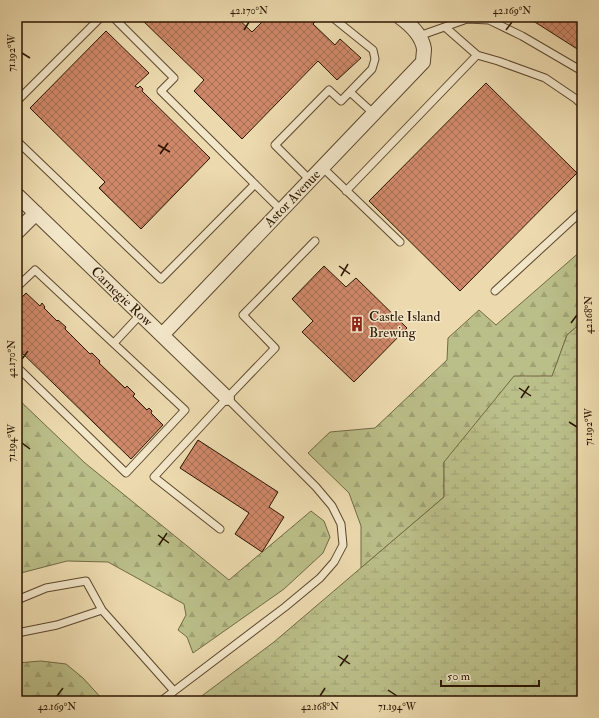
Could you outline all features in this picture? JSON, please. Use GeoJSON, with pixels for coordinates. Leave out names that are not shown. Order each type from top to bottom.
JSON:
{"type":"FeatureCollection","features":[{"type":"Feature","properties":{"kind":"street"},"geometry":{"type":"LineString","coordinates":[[400,17],[410,24],[420,36]]}},
{"type":"Feature","properties":{"kind":"street","name":"Astor Avenue"},"geometry":{"type":"LineString","coordinates":[[162,335],[422,62],[424,50],[420,36]]}},
{"type":"Feature","properties":{"kind":"street","name":"Carnegie Row"},"geometry":{"type":"LineString","coordinates":[[17,195],[227,398]]}},
{"type":"Feature","properties":{"kind":"street"},"geometry":{"type":"LineString","coordinates":[[17,232],[36,213]]}},
{"type":"Feature","properties":{"kind":"lane"},"geometry":{"type":"LineString","coordinates":[[17,101],[102,17]]}},
{"type":"Feature","properties":{"kind":"lane"},"geometry":{"type":"LineString","coordinates":[[113,17],[174,78],[161,91],[281,210]]}},
{"type":"Feature","properties":{"kind":"lane"},"geometry":{"type":"LineString","coordinates":[[310,180],[275,145],[329,90],[341,101],[372,69],[375,59],[373,50],[332,17]]}},
{"type":"Feature","properties":{"kind":"lane"},"geometry":{"type":"LineString","coordinates":[[420,36],[466,18],[489,20],[522,36],[582,71]]}},
{"type":"Feature","properties":{"kind":"lane"},"geometry":{"type":"LineString","coordinates":[[445,27],[477,55],[545,78],[576,99],[582,105]]}},
{"type":"Feature","properties":{"kind":"lane"},"geometry":{"type":"LineString","coordinates":[[346,191],[477,55]]}},
{"type":"Feature","properties":{"kind":"lane"},"geometry":{"type":"LineString","coordinates":[[350,92],[373,113]]}},
{"type":"Feature","properties":{"kind":"lane"},"geometry":{"type":"LineString","coordinates":[[17,141],[161,279],[255,184]]}},
{"type":"Feature","properties":{"kind":"lane"},"geometry":{"type":"LineString","coordinates":[[322,167],[400,242]]}},
{"type":"Feature","properties":{"kind":"lane"},"geometry":{"type":"LineString","coordinates":[[495,291],[582,211]]}},
{"type":"Feature","properties":{"kind":"lane"},"geometry":{"type":"LineString","coordinates":[[220,529],[154,477],[275,348],[243,315],[316,241]]}},
{"type":"Feature","properties":{"kind":"lane"},"geometry":{"type":"LineString","coordinates":[[17,287],[35,270],[185,410],[126,473],[17,367]]}},
{"type":"Feature","properties":{"kind":"lane"},"geometry":{"type":"LineString","coordinates":[[114,343],[140,315]]}},
{"type":"Feature","properties":{"kind":"lane"},"geometry":{"type":"LineString","coordinates":[[161,701],[285,607],[320,578],[334,562],[343,545],[341,524],[332,506],[316,487],[227,398]]}},
{"type":"Feature","properties":{"kind":"lane"},"geometry":{"type":"LineString","coordinates":[[17,600],[46,588],[86,581],[102,610],[174,691]]}},
{"type":"Feature","properties":{"kind":"lane"},"geometry":{"type":"LineString","coordinates":[[17,633],[57,625],[102,610]]}},
{"type":"Feature","properties":{"kind":"green space"},"geometry":{"type":"Polygon","coordinates":[[[582,250],[582,322],[567,335],[552,377],[444,462],[444,497],[361,568],[361,526],[349,493],[308,453],[330,432],[375,428],[447,360],[448,338],[479,310],[496,325],[582,250]]]}},
{"type":"Feature","properties":{"kind":"green space"},"geometry":{"type":"Polygon","coordinates":[[[582,322],[582,701],[195,701],[274,642],[444,497],[444,462],[514,376],[552,376],[567,335],[582,322]]]}},
{"type":"Feature","properties":{"kind":"green space"},"geometry":{"type":"Polygon","coordinates":[[[17,398],[85,463],[229,580],[311,511],[324,521],[330,537],[323,553],[284,589],[193,653],[187,637],[178,630],[186,615],[184,604],[108,562],[67,561],[17,574],[17,398]]]}},
{"type":"Feature","properties":{"kind":"green space"},"geometry":{"type":"Polygon","coordinates":[[[41,661],[66,664],[83,678],[104,701],[17,701],[17,663],[41,661]]]}},
{"type":"Feature","properties":{"kind":"building"},"geometry":{"type":"Polygon","coordinates":[[[139,17],[236,17],[252,32],[267,17],[311,17],[316,21],[313,24],[335,45],[340,39],[361,58],[337,80],[318,61],[242,139],[194,91],[204,80],[139,17]]]}},
{"type":"Feature","properties":{"kind":"building"},"geometry":{"type":"Polygon","coordinates":[[[527,17],[582,17],[582,52],[527,17]]]}},
{"type":"Feature","properties":{"kind":"building"},"geometry":{"type":"Polygon","coordinates":[[[106,31],[149,73],[135,86],[138,88],[140,86],[143,89],[142,91],[210,158],[141,229],[99,188],[105,182],[30,108],[106,31]]]}},
{"type":"Feature","properties":{"kind":"building"},"geometry":{"type":"Polygon","coordinates":[[[486,83],[577,173],[460,291],[369,201],[486,83]]]}},
{"type":"Feature","properties":{"kind":"building","name":"Castle Island Brewing"},"geometry":{"type":"Polygon","coordinates":[[[324,266],[346,287],[356,278],[407,328],[354,382],[302,332],[313,321],[292,299],[324,266]]]}},
{"type":"Feature","properties":{"kind":"building"},"geometry":{"type":"Polygon","coordinates":[[[26,293],[40,306],[42,303],[45,307],[44,308],[57,321],[58,320],[66,327],[65,329],[90,354],[92,353],[100,361],[99,363],[125,388],[127,386],[135,394],[133,396],[147,410],[149,408],[152,411],[151,413],[163,425],[131,459],[17,348],[17,302],[26,293]]]}},
{"type":"Feature","properties":{"kind":"building"},"geometry":{"type":"Polygon","coordinates":[[[198,440],[278,492],[269,507],[284,517],[262,552],[235,534],[249,513],[180,468],[198,440]]]}},
{"type":"Feature","properties":{"kind":"place","name":"Castle Island Brewing"},"geometry":{"type":"Point","coordinates":[357,324]}}]}
